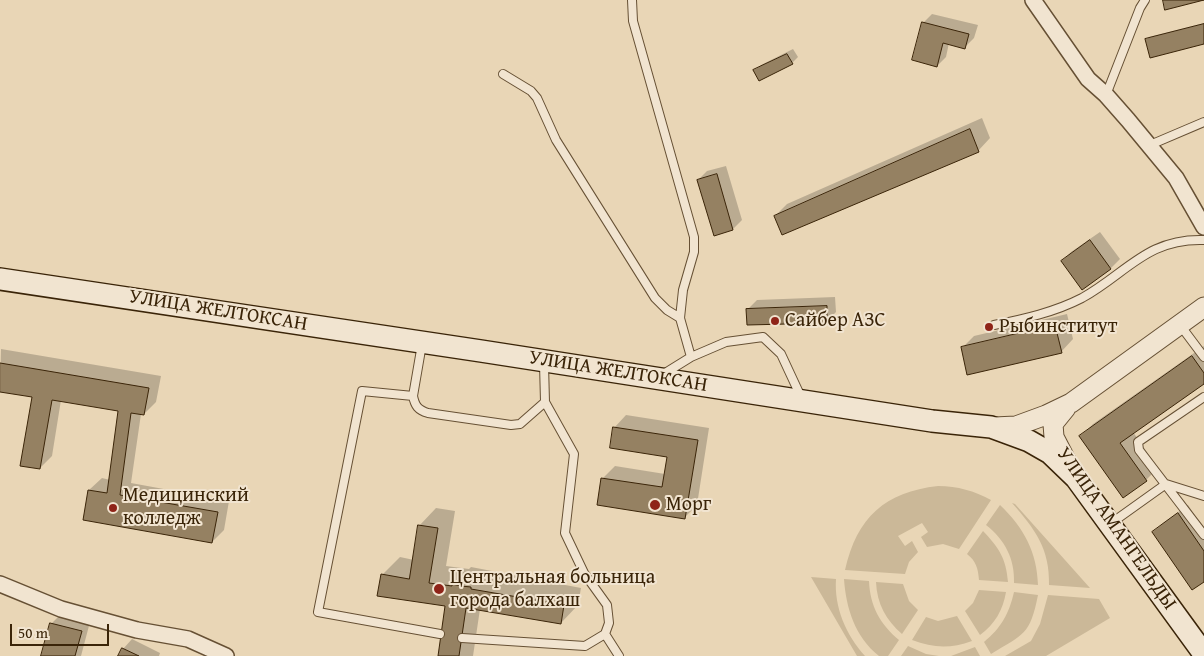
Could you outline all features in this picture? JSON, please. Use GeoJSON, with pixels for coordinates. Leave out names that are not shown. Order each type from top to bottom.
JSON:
{"type":"FeatureCollection","features":[{"type":"Feature","properties":{"kind":"main road","name":"УЛИЦА ЖЕЛТОКСАН"},"geometry":{"type":"LineString","coordinates":[[0,279],[422,342],[932,422],[991,427]]}},
{"type":"Feature","properties":{"kind":"main road"},"geometry":{"type":"LineString","coordinates":[[991,427],[1030,441],[1050,454],[1076,478]]}},
{"type":"Feature","properties":{"kind":"main road","name":"УЛИЦА АМАНГЕЛЬДЫ"},"geometry":{"type":"LineString","coordinates":[[1076,478],[1204,654]]}},
{"type":"Feature","properties":{"kind":"street"},"geometry":{"type":"LineString","coordinates":[[1033,0],[1088,79],[1106,95],[1176,178],[1200,210],[1204,227]]}},
{"type":"Feature","properties":{"kind":"street","name":"УЛИЦА ЖЕЛТОКСАН"},"geometry":{"type":"LineString","coordinates":[[991,427],[1016,426],[1071,403],[1204,307]]}},
{"type":"Feature","properties":{"kind":"street","name":"УЛИЦА АМАНГЕЛЬДЫ"},"geometry":{"type":"LineString","coordinates":[[1071,403],[1052,424],[1059,450],[1076,478]]}},
{"type":"Feature","properties":{"kind":"street"},"geometry":{"type":"LineString","coordinates":[[0,584],[60,609],[137,630],[188,639],[226,656]]}},
{"type":"Feature","properties":{"kind":"lane"},"geometry":{"type":"LineString","coordinates":[[632,0],[633,21],[694,237],[694,252],[683,290],[680,318],[691,357]]}},
{"type":"Feature","properties":{"kind":"lane"},"geometry":{"type":"LineString","coordinates":[[1106,95],[1140,8],[1146,0]]}},
{"type":"Feature","properties":{"kind":"lane"},"geometry":{"type":"LineString","coordinates":[[503,74],[531,91],[537,98],[556,140],[654,298],[667,310],[680,318]]}},
{"type":"Feature","properties":{"kind":"lane"},"geometry":{"type":"LineString","coordinates":[[1150,145],[1204,122]]}},
{"type":"Feature","properties":{"kind":"lane"},"geometry":{"type":"LineString","coordinates":[[994,325],[1031,317],[1082,298],[1147,252],[1166,244],[1188,240],[1204,240]]}},
{"type":"Feature","properties":{"kind":"lane"},"geometry":{"type":"LineString","coordinates":[[1180,324],[1204,357]]}},
{"type":"Feature","properties":{"kind":"lane"},"geometry":{"type":"LineString","coordinates":[[656,378],[691,357],[726,342],[762,337],[781,354],[803,401]]}},
{"type":"Feature","properties":{"kind":"lane"},"geometry":{"type":"LineString","coordinates":[[422,342],[413,396],[415,405],[420,411],[511,425],[520,424],[544,402]]}},
{"type":"Feature","properties":{"kind":"lane"},"geometry":{"type":"LineString","coordinates":[[462,638],[585,646],[605,634],[609,623],[608,605],[584,573],[565,533],[574,454],[544,402],[544,361]]}},
{"type":"Feature","properties":{"kind":"lane"},"geometry":{"type":"LineString","coordinates":[[413,396],[362,391],[318,612],[440,634]]}},
{"type":"Feature","properties":{"kind":"lane"},"geometry":{"type":"LineString","coordinates":[[1204,397],[1138,442],[1139,450],[1204,535]]}},
{"type":"Feature","properties":{"kind":"lane"},"geometry":{"type":"LineString","coordinates":[[1166,484],[1204,496]]}},
{"type":"Feature","properties":{"kind":"lane"},"geometry":{"type":"LineString","coordinates":[[1110,524],[1166,484]]}},
{"type":"Feature","properties":{"kind":"lane"},"geometry":{"type":"LineString","coordinates":[[605,634],[619,656]]}},
{"type":"Feature","properties":{"kind":"shaded area"},"geometry":{"type":"Polygon","coordinates":[[[938,486],[966,490],[991,500],[959,549],[943,544],[927,547],[921,537],[928,532],[922,523],[898,536],[905,546],[912,541],[918,552],[909,562],[905,574],[845,570],[857,535],[876,510],[888,501],[903,494],[938,486]]]}},
{"type":"Feature","properties":{"kind":"shaded area"},"geometry":{"type":"Polygon","coordinates":[[[1012,503],[1015,504],[1090,588],[1049,585],[1047,561],[1040,540],[1012,503]]]}},
{"type":"Feature","properties":{"kind":"shaded area"},"geometry":{"type":"Polygon","coordinates":[[[1000,505],[1016,523],[1028,541],[1035,562],[1038,585],[1014,583],[1013,566],[1008,551],[999,537],[986,525],[1000,505]]]}},
{"type":"Feature","properties":{"kind":"shaded area"},"geometry":{"type":"Polygon","coordinates":[[[983,531],[1001,554],[1006,566],[1008,582],[979,580],[976,565],[967,554],[983,531]]]}},
{"type":"Feature","properties":{"kind":"shaded area"},"geometry":{"type":"Polygon","coordinates":[[[811,577],[836,579],[839,610],[852,639],[865,656],[857,656],[811,577]]]}},
{"type":"Feature","properties":{"kind":"shaded area"},"geometry":{"type":"Polygon","coordinates":[[[844,579],[869,581],[871,599],[877,614],[886,628],[899,640],[888,656],[879,656],[858,631],[847,601],[844,579]]]}},
{"type":"Feature","properties":{"kind":"shaded area"},"geometry":{"type":"Polygon","coordinates":[[[876,582],[903,584],[909,601],[918,610],[902,634],[883,611],[878,597],[876,582]]]}},
{"type":"Feature","properties":{"kind":"shaded area"},"geometry":{"type":"Polygon","coordinates":[[[979,590],[1006,592],[998,616],[980,635],[965,611],[973,603],[979,590]]]}},
{"type":"Feature","properties":{"kind":"shaded area"},"geometry":{"type":"Polygon","coordinates":[[[1014,592],[1038,595],[1032,618],[1024,632],[991,654],[984,642],[1004,620],[1014,592]]]}},
{"type":"Feature","properties":{"kind":"shaded area"},"geometry":{"type":"Polygon","coordinates":[[[1048,595],[1099,599],[1110,618],[1046,656],[1005,656],[1031,641],[1040,624],[1048,595]]]}},
{"type":"Feature","properties":{"kind":"shaded area"},"geometry":{"type":"Polygon","coordinates":[[[957,616],[972,641],[942,646],[927,645],[912,640],[926,617],[938,621],[957,616]]]}},
{"type":"Feature","properties":{"kind":"shaded area"},"geometry":{"type":"Polygon","coordinates":[[[908,646],[926,654],[939,656],[901,656],[908,646]]]}},
{"type":"Feature","properties":{"kind":"shaded area"},"geometry":{"type":"Polygon","coordinates":[[[975,647],[980,656],[951,656],[975,647]]]}},
{"type":"Feature","properties":{"kind":"building"},"geometry":{"type":"Polygon","coordinates":[[[1163,0],[1204,0],[1165,10],[1163,0]]]}},
{"type":"Feature","properties":{"kind":"building"},"geometry":{"type":"Polygon","coordinates":[[[922,22],[969,34],[965,49],[943,43],[937,67],[912,60],[922,22]]]}},
{"type":"Feature","properties":{"kind":"building"},"geometry":{"type":"Polygon","coordinates":[[[1204,24],[1204,44],[1150,58],[1145,39],[1204,24]]]}},
{"type":"Feature","properties":{"kind":"building"},"geometry":{"type":"Polygon","coordinates":[[[787,54],[793,64],[759,81],[753,70],[787,54]]]}},
{"type":"Feature","properties":{"kind":"building"},"geometry":{"type":"Polygon","coordinates":[[[970,129],[979,152],[782,235],[774,216],[970,129]]]}},
{"type":"Feature","properties":{"kind":"building"},"geometry":{"type":"Polygon","coordinates":[[[717,174],[733,230],[714,236],[697,180],[717,174]]]}},
{"type":"Feature","properties":{"kind":"building"},"geometry":{"type":"Polygon","coordinates":[[[1090,240],[1111,269],[1082,290],[1061,261],[1090,240]]]}},
{"type":"Feature","properties":{"kind":"building"},"geometry":{"type":"Polygon","coordinates":[[[827,306],[827,323],[747,325],[746,309],[827,306]]]}},
{"type":"Feature","properties":{"kind":"building"},"geometry":{"type":"Polygon","coordinates":[[[1055,325],[1062,353],[967,375],[961,347],[1055,325]]]}},
{"type":"Feature","properties":{"kind":"building"},"geometry":{"type":"Polygon","coordinates":[[[1192,356],[1204,373],[1204,384],[1120,443],[1147,481],[1123,498],[1079,436],[1192,356]]]}},
{"type":"Feature","properties":{"kind":"building"},"geometry":{"type":"Polygon","coordinates":[[[0,363],[149,388],[144,415],[131,413],[120,495],[218,512],[212,543],[83,520],[88,490],[107,493],[118,411],[52,400],[40,469],[20,466],[32,397],[0,392],[0,363]]]}},
{"type":"Feature","properties":{"kind":"building"},"geometry":{"type":"Polygon","coordinates":[[[613,427],[698,440],[685,519],[597,505],[601,478],[662,487],[667,457],[610,448],[613,427]]]}},
{"type":"Feature","properties":{"kind":"building"},"geometry":{"type":"Polygon","coordinates":[[[1178,513],[1204,551],[1204,582],[1192,590],[1152,532],[1178,513]]]}},
{"type":"Feature","properties":{"kind":"building"},"geometry":{"type":"Polygon","coordinates":[[[418,525],[438,528],[429,583],[471,587],[471,589],[564,605],[561,624],[466,608],[459,656],[438,656],[445,606],[377,596],[381,574],[409,579],[418,525]]]}},
{"type":"Feature","properties":{"kind":"building"},"geometry":{"type":"Polygon","coordinates":[[[50,623],[82,631],[75,656],[41,656],[50,623]]]}},
{"type":"Feature","properties":{"kind":"building"},"geometry":{"type":"Polygon","coordinates":[[[122,648],[139,656],[118,656],[122,648]]]}},
{"type":"Feature","properties":{"kind":"place","name":"Сайбер АЗС"},"geometry":{"type":"Point","coordinates":[775,321]}},
{"type":"Feature","properties":{"kind":"place","name":"Рыбинститут"},"geometry":{"type":"Point","coordinates":[989,327]}},
{"type":"Feature","properties":{"kind":"place","name":"Морг"},"geometry":{"type":"Point","coordinates":[655,505]}},
{"type":"Feature","properties":{"kind":"place","name":"Медицинский колледж"},"geometry":{"type":"Point","coordinates":[113,508]}},
{"type":"Feature","properties":{"kind":"place","name":"Центральная больница города балхаш"},"geometry":{"type":"Point","coordinates":[439,589]}}]}
